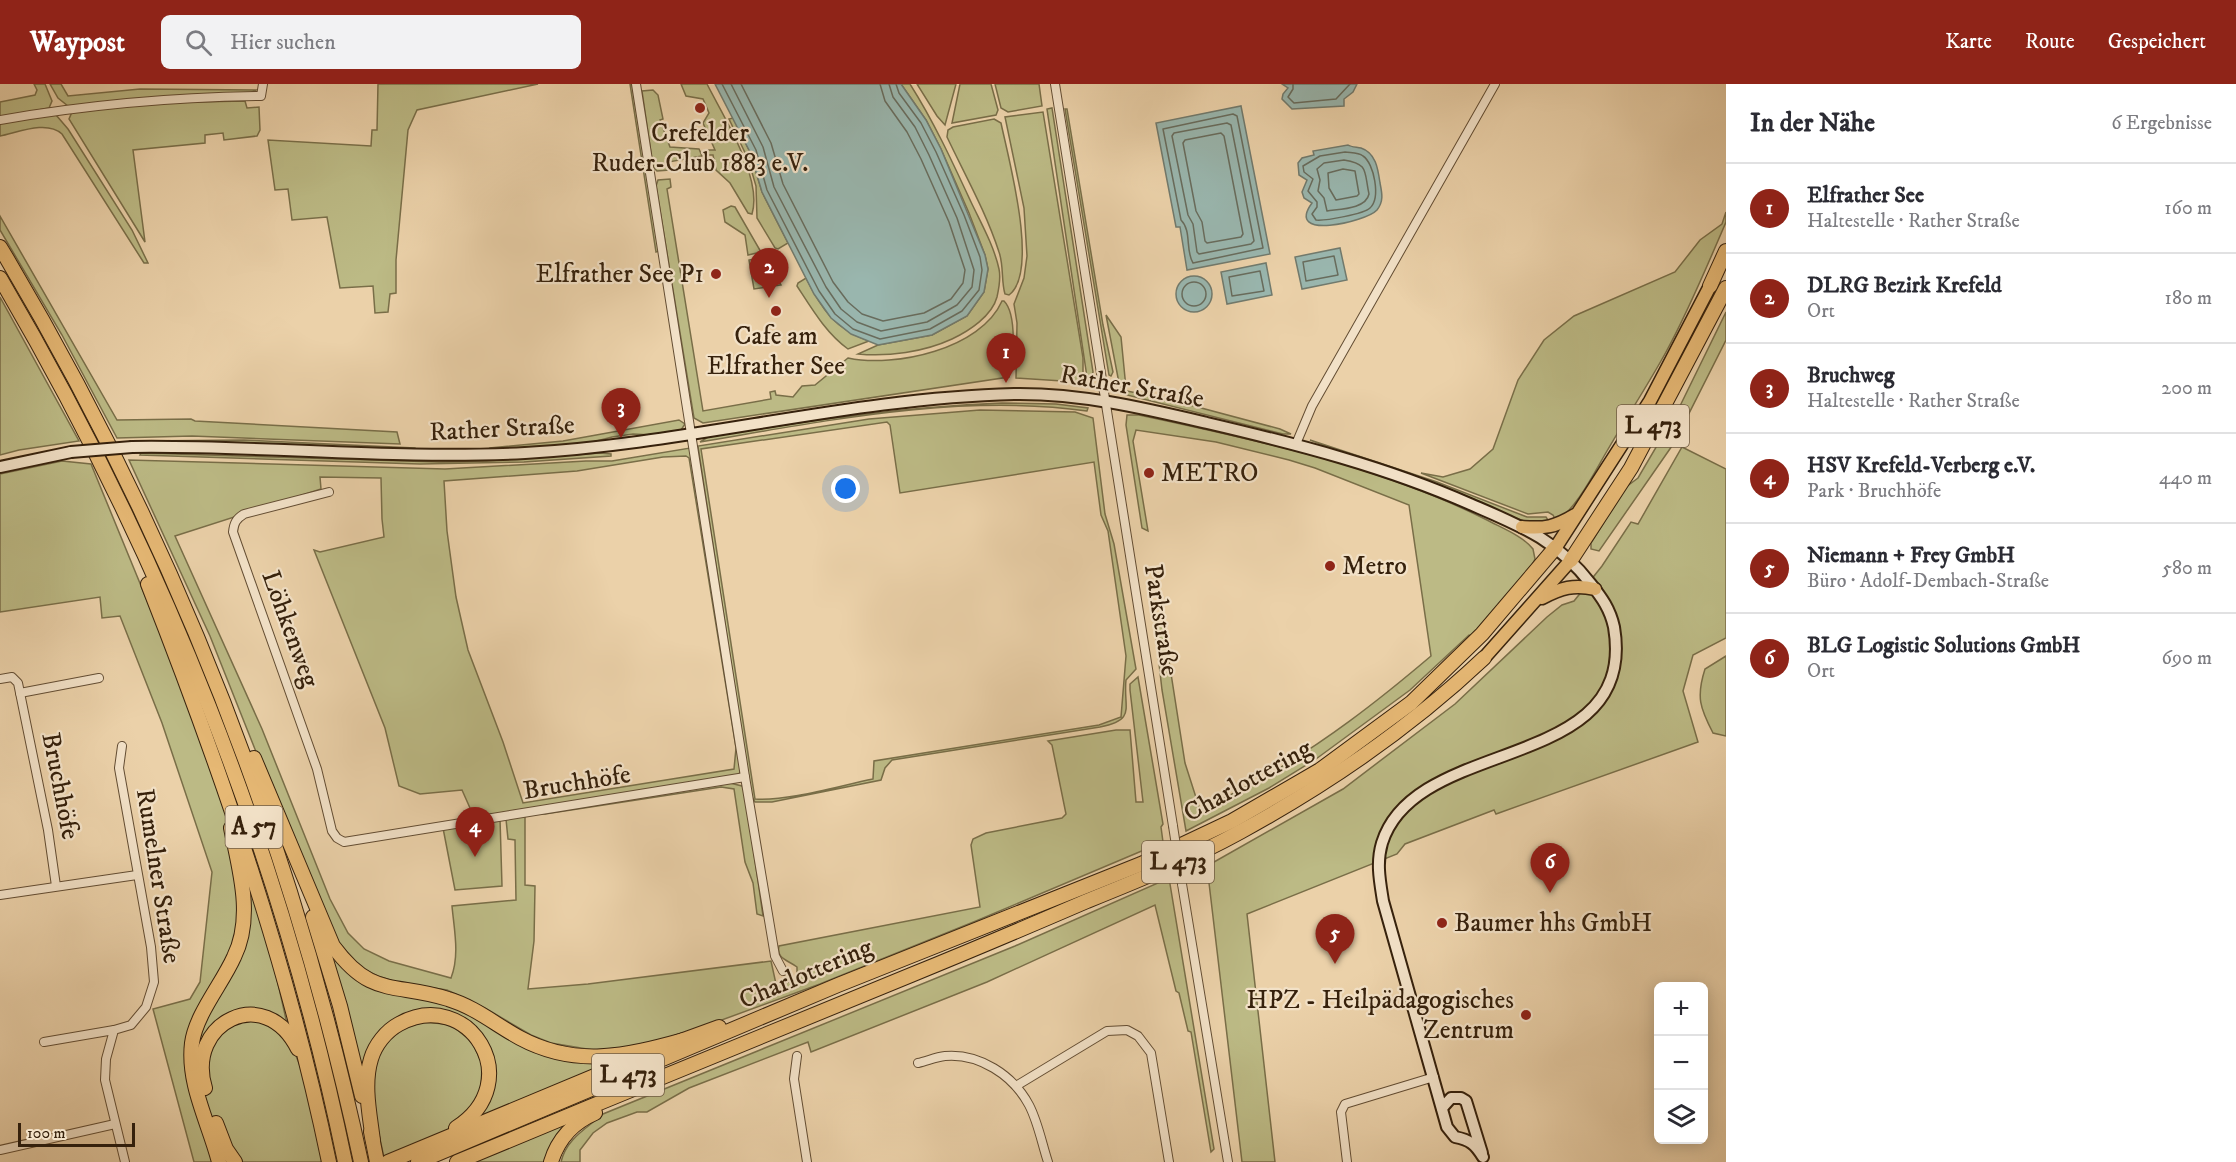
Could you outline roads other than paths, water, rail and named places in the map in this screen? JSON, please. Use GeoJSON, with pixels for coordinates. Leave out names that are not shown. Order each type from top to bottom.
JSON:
{"type":"FeatureCollection","features":[{"type":"Feature","properties":{"kind":"highway","name":"A 57"},"geometry":{"type":"LineString","coordinates":[[0,247],[93,412],[164,560],[202,646],[230,717],[292,895],[340,1072],[361,1162]]}},
{"type":"Feature","properties":{"kind":"highway","name":"Charlottering"},"geometry":{"type":"LineString","coordinates":[[1710,286],[1726,251]]}},
{"type":"Feature","properties":{"kind":"highway","name":"A 57"},"geometry":{"type":"LineString","coordinates":[[0,278],[85,430],[187,650],[254,827],[300,980],[344,1156]]}},
{"type":"Feature","properties":{"kind":"highway","name":"Charlottering"},"geometry":{"type":"LineString","coordinates":[[1571,560],[1631,468],[1726,288]]}},
{"type":"Feature","properties":{"kind":"highway"},"geometry":{"type":"LineString","coordinates":[[126,517],[129,537],[172,646],[240,832],[297,1027],[329,1159]]}},
{"type":"Feature","properties":{"kind":"highway","name":"Charlottering"},"geometry":{"type":"LineString","coordinates":[[418,1162],[838,985],[1141,864],[1232,821],[1320,770],[1411,703],[1482,634],[1556,547]]}},
{"type":"Feature","properties":{"kind":"highway","name":"Charlottering"},"geometry":{"type":"LineString","coordinates":[[457,1162],[684,1066],[1146,877],[1239,833],[1327,781],[1376,748],[1422,713],[1485,658]]}},
{"type":"Feature","properties":{"kind":"highway"},"geometry":{"type":"LineString","coordinates":[[230,717],[249,746],[333,946],[356,973],[372,982],[393,989],[448,999],[468,1007],[522,1039],[568,1055],[594,1058],[618,1056],[684,1040]]}},
{"type":"Feature","properties":{"kind":"highway"},"geometry":{"type":"LineString","coordinates":[[203,734],[231,827],[244,900],[242,930],[236,955],[207,1005],[192,1041],[191,1063],[195,1086],[219,1162]]}},
{"type":"Feature","properties":{"kind":"highway"},"geometry":{"type":"LineString","coordinates":[[299,868],[340,1006],[377,1162]]}},
{"type":"Feature","properties":{"kind":"highway"},"geometry":{"type":"LineString","coordinates":[[388,1162],[684,1040],[838,985]]}},
{"type":"Feature","properties":{"kind":"highway"},"geometry":{"type":"LineString","coordinates":[[235,1162],[226,1149],[202,1080],[202,1059],[207,1042],[218,1028],[232,1018],[250,1014],[267,1016],[280,1024],[291,1036],[300,1053],[315,1101]]}},
{"type":"Feature","properties":{"kind":"highway"},"geometry":{"type":"LineString","coordinates":[[373,1141],[367,1095],[371,1058],[380,1040],[393,1027],[410,1018],[429,1015],[446,1017],[462,1024],[475,1036],[484,1050],[490,1069],[489,1085],[478,1110],[434,1143]]}},
{"type":"Feature","properties":{"kind":"highway"},"geometry":{"type":"LineString","coordinates":[[551,1162],[564,1136],[581,1119],[653,1089],[684,1066]]}},
{"type":"Feature","properties":{"kind":"main road","name":"Charlottering"},"geometry":{"type":"LineString","coordinates":[[1556,547],[1650,401],[1710,286]]}},
{"type":"Feature","properties":{"kind":"main road","name":"Rather Straße"},"geometry":{"type":"LineString","coordinates":[[0,467],[71,452],[132,447],[468,455],[570,450],[922,400],[990,395],[1052,394],[1104,401],[1296,444],[1443,493],[1522,527],[1556,547],[1571,560],[1604,600],[1610,613],[1616,648],[1610,682],[1591,710],[1576,723],[1556,734],[1422,791],[1398,814],[1383,841],[1379,859],[1379,878],[1383,901],[1442,1108]]}},
{"type":"Feature","properties":{"kind":"main road"},"geometry":{"type":"LineString","coordinates":[[1522,527],[1542,529],[1564,521],[1578,512]]}},
{"type":"Feature","properties":{"kind":"main road","name":"Charlottering"},"geometry":{"type":"LineString","coordinates":[[1485,658],[1571,560]]}},
{"type":"Feature","properties":{"kind":"main road"},"geometry":{"type":"LineString","coordinates":[[1536,601],[1566,587],[1581,586],[1594,589]]}},
{"type":"Feature","properties":{"kind":"main road"},"geometry":{"type":"LineString","coordinates":[[1435,1081],[1451,1098]]}},
{"type":"Feature","properties":{"kind":"main road"},"geometry":{"type":"LineString","coordinates":[[1456,1097],[1466,1101],[1476,1126],[1484,1159],[1469,1140],[1455,1137],[1447,1126],[1442,1108],[1451,1098],[1456,1097]]}},
{"type":"Feature","properties":{"kind":"main road"},"geometry":{"type":"LineString","coordinates":[[1455,1137],[1469,1134],[1476,1126]]}},
{"type":"Feature","properties":{"kind":"street"},"geometry":{"type":"LineString","coordinates":[[0,120],[61,110],[143,101],[261,96],[263,84]]}},
{"type":"Feature","properties":{"kind":"street"},"geometry":{"type":"LineString","coordinates":[[636,84],[745,777],[776,956],[783,971]]}},
{"type":"Feature","properties":{"kind":"street","name":"Parkstraße"},"geometry":{"type":"LineString","coordinates":[[1056,84],[1104,401],[1227,1162]]}},
{"type":"Feature","properties":{"kind":"street"},"geometry":{"type":"LineString","coordinates":[[1296,444],[1314,402],[1496,84]]}},
{"type":"Feature","properties":{"kind":"street","name":"Löhkenweg"},"geometry":{"type":"LineString","coordinates":[[329,492],[244,514],[238,518],[233,532],[317,769],[332,831],[344,842]]}},
{"type":"Feature","properties":{"kind":"street"},"geometry":{"type":"LineString","coordinates":[[0,679],[12,677],[18,683],[20,693],[99,678]]}},
{"type":"Feature","properties":{"kind":"street","name":"Bruchhöfe"},"geometry":{"type":"LineString","coordinates":[[20,693],[48,830],[56,886]]}},
{"type":"Feature","properties":{"kind":"street","name":"Rumelner Straße"},"geometry":{"type":"LineString","coordinates":[[44,1042],[131,1025],[146,1007],[154,982],[151,947],[119,768],[122,746]]}},
{"type":"Feature","properties":{"kind":"street","name":"Bruchhöfe"},"geometry":{"type":"LineString","coordinates":[[344,842],[745,777]]}},
{"type":"Feature","properties":{"kind":"street"},"geometry":{"type":"LineString","coordinates":[[0,895],[137,875]]}},
{"type":"Feature","properties":{"kind":"street"},"geometry":{"type":"LineString","coordinates":[[114,1030],[106,1059],[105,1080],[124,1162]]}},
{"type":"Feature","properties":{"kind":"street"},"geometry":{"type":"LineString","coordinates":[[1016,1086],[1107,1031],[1127,1030],[1146,1043],[1151,1053],[1169,1162]]}},
{"type":"Feature","properties":{"kind":"street"},"geometry":{"type":"LineString","coordinates":[[797,1056],[794,1080],[807,1162]]}},
{"type":"Feature","properties":{"kind":"street"},"geometry":{"type":"LineString","coordinates":[[918,1063],[945,1056],[964,1057],[984,1062],[1005,1076],[1016,1086],[1029,1105],[1048,1162]]}},
{"type":"Feature","properties":{"kind":"street"},"geometry":{"type":"LineString","coordinates":[[1347,1162],[1341,1112],[1345,1104],[1435,1081]]}},
{"type":"Feature","properties":{"kind":"street"},"geometry":{"type":"LineString","coordinates":[[0,1150],[115,1124]]}},
{"type":"Feature","properties":{"kind":"water"},"geometry":{"type":"Polygon","coordinates":[[[715,84],[901,84],[926,120],[941,149],[985,255],[988,269],[984,292],[967,316],[932,335],[878,345],[851,334],[831,318],[814,294],[762,192],[750,152],[715,84]]]}},
{"type":"Feature","properties":{"kind":"water"},"geometry":{"type":"Polygon","coordinates":[[[1282,84],[1357,84],[1353,92],[1344,99],[1344,106],[1292,109],[1282,99],[1288,88],[1282,84]]]}},
{"type":"Feature","properties":{"kind":"water"},"geometry":{"type":"Polygon","coordinates":[[[1241,106],[1270,254],[1187,270],[1180,227],[1176,227],[1156,123],[1241,106]]]}},
{"type":"Feature","properties":{"kind":"water"},"geometry":{"type":"Polygon","coordinates":[[[1348,145],[1366,150],[1373,158],[1381,190],[1382,200],[1379,207],[1370,215],[1344,223],[1317,225],[1309,222],[1306,215],[1312,203],[1304,198],[1302,192],[1307,180],[1299,175],[1298,163],[1302,158],[1314,155],[1313,151],[1348,145]]]}},
{"type":"Feature","properties":{"kind":"water"},"geometry":{"type":"Polygon","coordinates":[[[1340,248],[1347,280],[1302,289],[1295,257],[1340,248]]]}},
{"type":"Feature","properties":{"kind":"water"},"geometry":{"type":"Polygon","coordinates":[[[1266,263],[1272,295],[1227,304],[1221,272],[1266,263]]]}},
{"type":"Feature","properties":{"kind":"water"},"geometry":{"type":"Polygon","coordinates":[[[1194,276],[1206,282],[1212,294],[1206,306],[1194,312],[1182,306],[1176,294],[1182,282],[1194,276]]]}},
{"type":"Feature","properties":{"kind":"place","name":"Crefelder Ruder-Club 1883 e.V."},"geometry":{"type":"Point","coordinates":[700,108]}},
{"type":"Feature","properties":{"kind":"place","name":"Elfrather See P1"},"geometry":{"type":"Point","coordinates":[716,274]}},
{"type":"Feature","properties":{"kind":"place","name":"DLRG Bezirk Krefeld"},"geometry":{"type":"Point","coordinates":[769,298]}},
{"type":"Feature","properties":{"kind":"place","name":"Cafe am Elfrather See"},"geometry":{"type":"Point","coordinates":[776,311]}},
{"type":"Feature","properties":{"kind":"place","name":"Elfrather See"},"geometry":{"type":"Point","coordinates":[1006,383]}},
{"type":"Feature","properties":{"kind":"place","name":"Bruchweg"},"geometry":{"type":"Point","coordinates":[621,438]}},
{"type":"Feature","properties":{"kind":"place","name":"METRO"},"geometry":{"type":"Point","coordinates":[1149,473]}},
{"type":"Feature","properties":{"kind":"place","name":"Metro"},"geometry":{"type":"Point","coordinates":[1330,566]}},
{"type":"Feature","properties":{"kind":"place","name":"HSV Krefeld-Verberg e.V."},"geometry":{"type":"Point","coordinates":[475,857]}},
{"type":"Feature","properties":{"kind":"place","name":"BLG Logistic Solutions GmbH"},"geometry":{"type":"Point","coordinates":[1550,893]}},
{"type":"Feature","properties":{"kind":"place","name":"Baumer hhs GmbH"},"geometry":{"type":"Point","coordinates":[1442,923]}},
{"type":"Feature","properties":{"kind":"place","name":"Niemann + Frey GmbH"},"geometry":{"type":"Point","coordinates":[1335,964]}},
{"type":"Feature","properties":{"kind":"place","name":"HPZ - Heilpädagogisches Zentrum"},"geometry":{"type":"Point","coordinates":[1526,1015]}}]}
